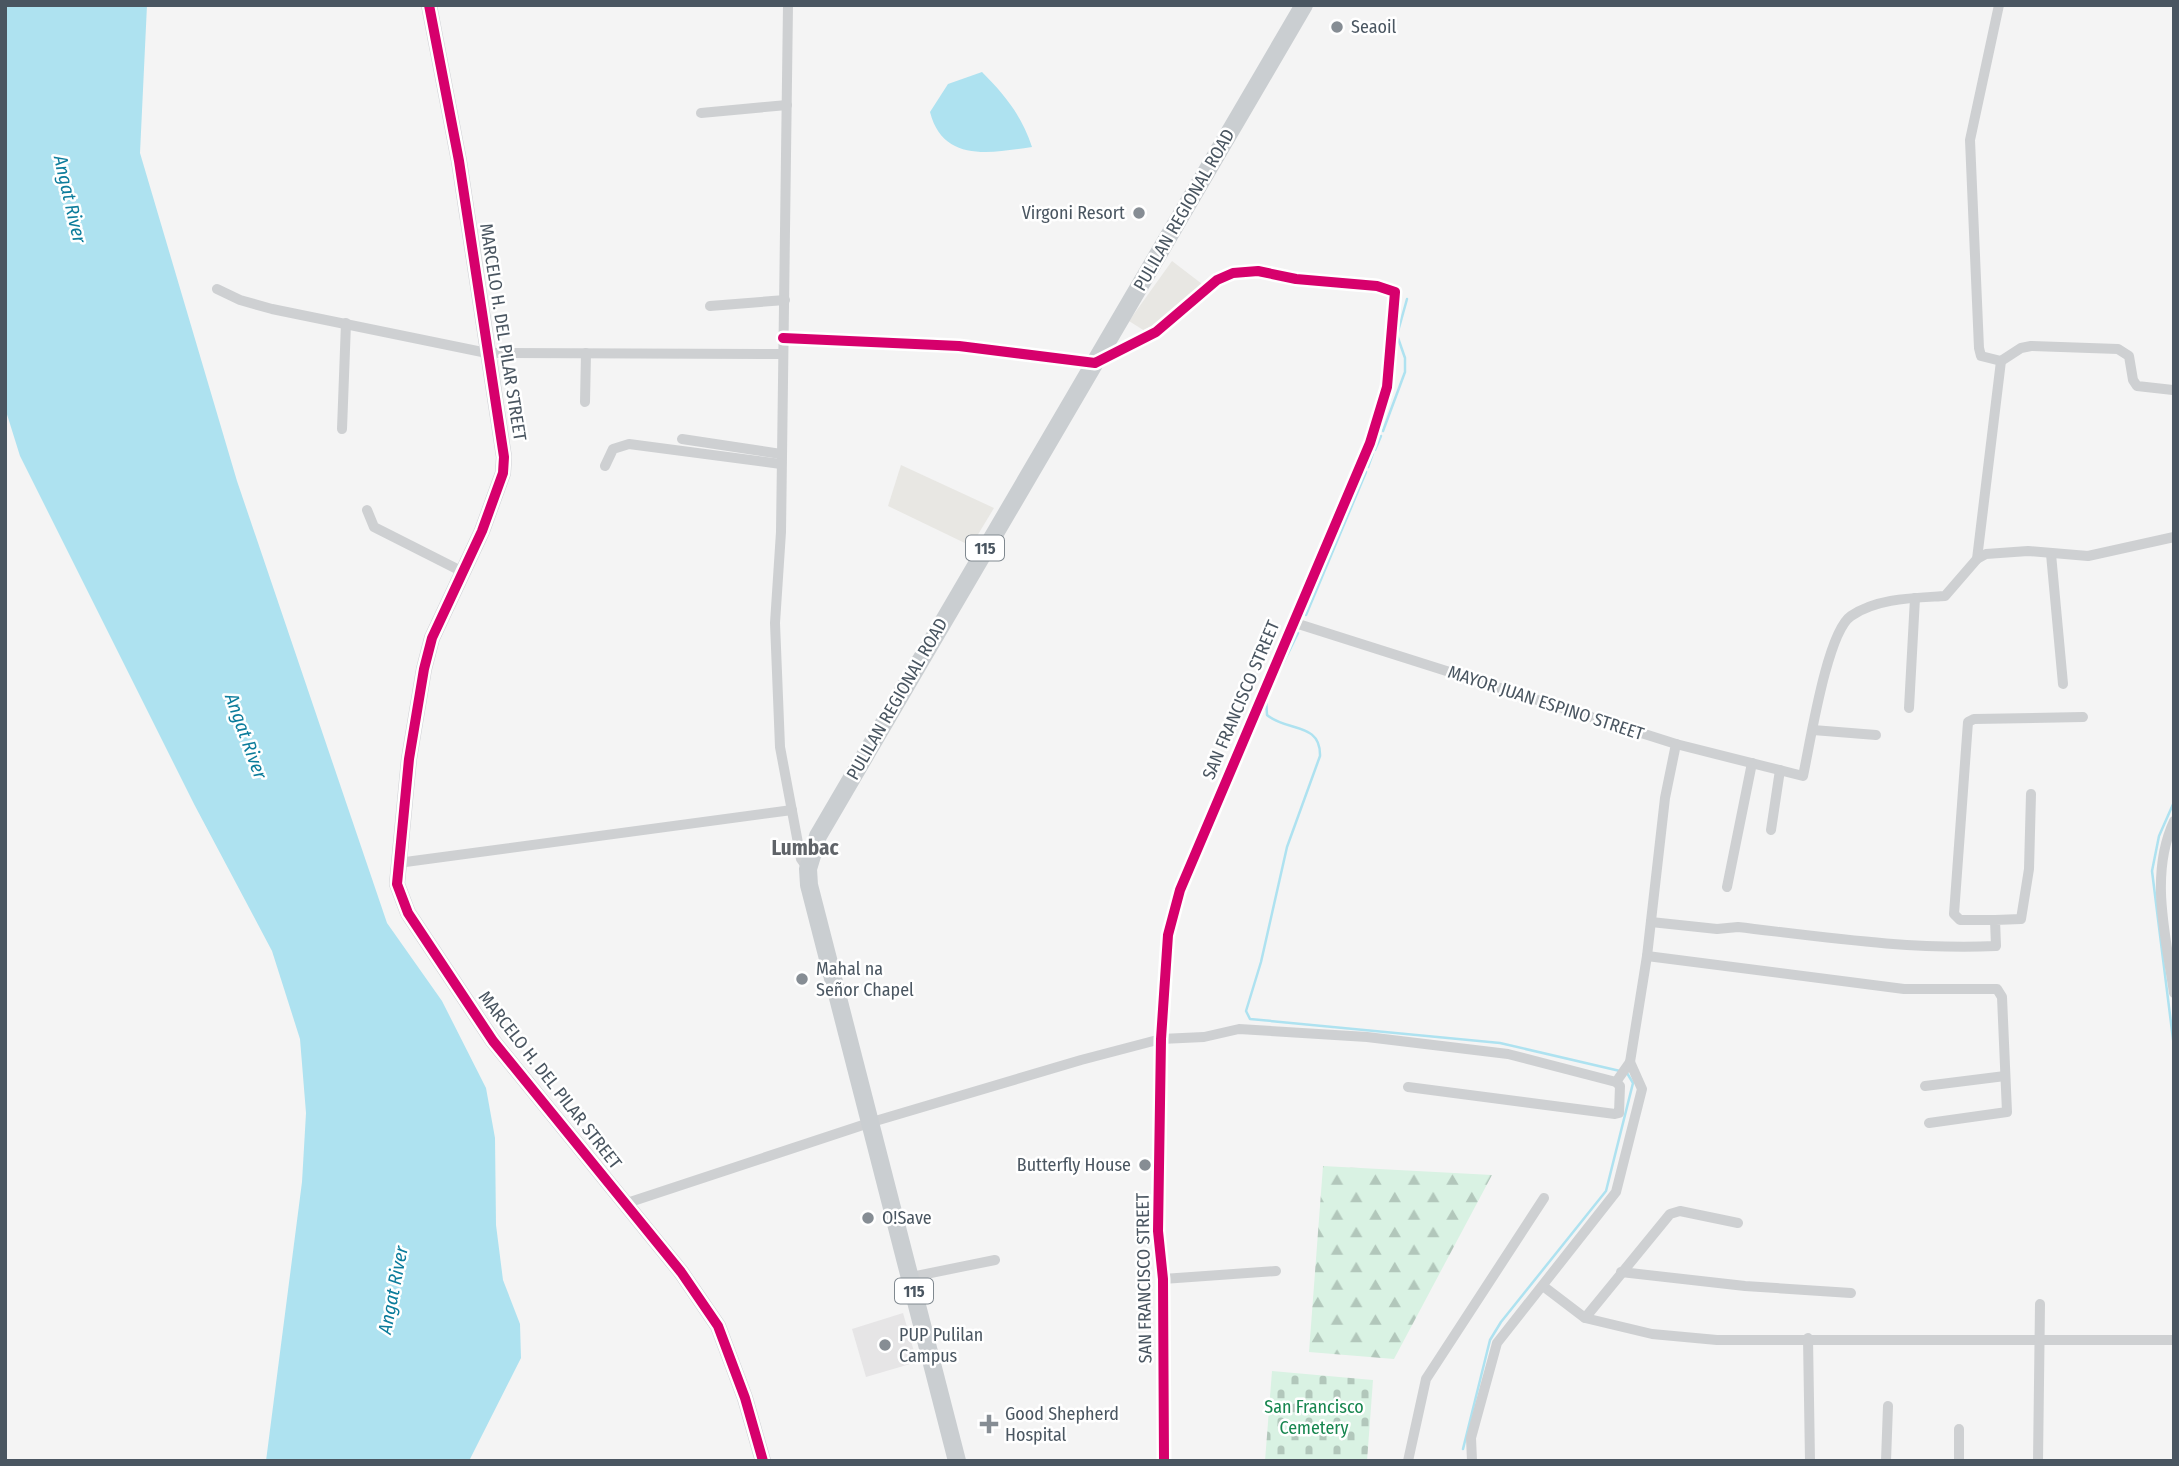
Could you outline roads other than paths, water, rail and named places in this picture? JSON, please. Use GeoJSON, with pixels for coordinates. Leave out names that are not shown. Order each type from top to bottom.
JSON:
{"type":"FeatureCollection","features":[{"type":"Feature","properties":{"kind":"main road","name":"PULILAN REGIONAL ROAD"},"geometry":{"type":"LineString","coordinates":[[957,1461],[809,885],[808,869],[818,836],[1304,5]]}},
{"type":"Feature","properties":{"kind":"street","name":"MARCELO H. DEL PILAR STREET"},"geometry":{"type":"LineString","coordinates":[[429,5],[459,161],[487,353],[503,434],[503,472],[482,531],[432,638],[424,668],[409,759],[397,884],[404,905],[476,1017],[681,1272],[718,1326],[745,1398],[763,1461]]}},
{"type":"Feature","properties":{"kind":"street"},"geometry":{"type":"LineString","coordinates":[[788,5],[781,532],[775,623],[777,717],[801,859],[808,869]]}},
{"type":"Feature","properties":{"kind":"street"},"geometry":{"type":"LineString","coordinates":[[1998,5],[1970,140],[1981,356],[2001,361],[2021,348],[2031,346],[2118,349],[2129,356],[2133,380],[2137,386],[2173,390]]}},
{"type":"Feature","properties":{"kind":"street"},"geometry":{"type":"LineString","coordinates":[[701,113],[787,105]]}},
{"type":"Feature","properties":{"kind":"street","name":"SAN FRANCISCO STREET"},"geometry":{"type":"LineString","coordinates":[[1094,363],[1156,331],[1217,280],[1233,273],[1258,271],[1296,279],[1377,286],[1395,292],[1387,387],[1374,432],[1180,890],[1168,935],[1161,1039],[1158,1231],[1163,1279],[1164,1461]]}},
{"type":"Feature","properties":{"kind":"street"},"geometry":{"type":"LineString","coordinates":[[217,289],[240,300],[272,309],[487,353],[783,354]]}},
{"type":"Feature","properties":{"kind":"street"},"geometry":{"type":"LineString","coordinates":[[710,306],[785,300]]}},
{"type":"Feature","properties":{"kind":"street"},"geometry":{"type":"LineString","coordinates":[[342,429],[346,323]]}},
{"type":"Feature","properties":{"kind":"street"},"geometry":{"type":"LineString","coordinates":[[783,338],[959,346],[1094,363]]}},
{"type":"Feature","properties":{"kind":"street"},"geometry":{"type":"LineString","coordinates":[[584,402],[586,353]]}},
{"type":"Feature","properties":{"kind":"street"},"geometry":{"type":"LineString","coordinates":[[1977,559],[2001,361]]}},
{"type":"Feature","properties":{"kind":"street"},"geometry":{"type":"LineString","coordinates":[[682,439],[781,459]]}},
{"type":"Feature","properties":{"kind":"street"},"geometry":{"type":"LineString","coordinates":[[604,466],[613,449],[629,444],[781,459]]}},
{"type":"Feature","properties":{"kind":"street"},"geometry":{"type":"LineString","coordinates":[[367,510],[374,527],[463,572]]}},
{"type":"Feature","properties":{"kind":"street"},"geometry":{"type":"LineString","coordinates":[[1876,735],[1813,730],[1836,636],[1843,623],[1852,615],[1877,605],[1945,596],[1977,559],[2000,551],[2088,556],[2174,537]]}},
{"type":"Feature","properties":{"kind":"street"},"geometry":{"type":"LineString","coordinates":[[2051,554],[2063,684]]}},
{"type":"Feature","properties":{"kind":"street"},"geometry":{"type":"LineString","coordinates":[[1909,708],[1915,598]]}},
{"type":"Feature","properties":{"kind":"street","name":"MAYOR JUAN ESPINO STREET"},"geometry":{"type":"LineString","coordinates":[[1292,622],[1676,744],[1803,776],[1813,730]]}},
{"type":"Feature","properties":{"kind":"street"},"geometry":{"type":"LineString","coordinates":[[2031,794],[2029,869],[2021,919],[1961,920],[1954,914],[1968,722],[1974,719],[2083,717]]}},
{"type":"Feature","properties":{"kind":"street"},"geometry":{"type":"LineString","coordinates":[[1616,1082],[1630,1062],[1647,956],[1664,810],[1676,744]]}},
{"type":"Feature","properties":{"kind":"street"},"geometry":{"type":"LineString","coordinates":[[1727,887],[1752,763]]}},
{"type":"Feature","properties":{"kind":"street"},"geometry":{"type":"LineString","coordinates":[[1771,830],[1780,770]]}},
{"type":"Feature","properties":{"kind":"street"},"geometry":{"type":"LineString","coordinates":[[398,863],[792,810]]}},
{"type":"Feature","properties":{"kind":"street"},"geometry":{"type":"LineString","coordinates":[[2174,821],[2165,839],[2161,869],[2170,932],[2174,993]]}},
{"type":"Feature","properties":{"kind":"street"},"geometry":{"type":"LineString","coordinates":[[1651,922],[1717,929],[1738,927],[1949,948],[1996,946],[1995,919]]}},
{"type":"Feature","properties":{"kind":"street"},"geometry":{"type":"LineString","coordinates":[[1647,956],[1904,989],[1992,988],[2003,998],[2007,1111],[2004,1114],[1929,1123]]}},
{"type":"Feature","properties":{"kind":"street"},"geometry":{"type":"LineString","coordinates":[[624,1204],[872,1122],[1161,1039],[1204,1037],[1239,1029],[1367,1037],[1508,1054],[1616,1082],[1621,1093],[1619,1113],[1615,1114],[1408,1087]]}},
{"type":"Feature","properties":{"kind":"street"},"geometry":{"type":"LineString","coordinates":[[1472,1461],[1471,1438],[1497,1343],[1616,1192],[1643,1090],[1630,1062]]}},
{"type":"Feature","properties":{"kind":"street"},"geometry":{"type":"LineString","coordinates":[[1925,1086],[2005,1076]]}},
{"type":"Feature","properties":{"kind":"street"},"geometry":{"type":"LineString","coordinates":[[1408,1461],[1426,1379],[1544,1198]]}},
{"type":"Feature","properties":{"kind":"street"},"geometry":{"type":"LineString","coordinates":[[1585,1318],[1672,1213],[1680,1211],[1738,1223]]}},
{"type":"Feature","properties":{"kind":"street"},"geometry":{"type":"LineString","coordinates":[[911,1278],[995,1260]]}},
{"type":"Feature","properties":{"kind":"street"},"geometry":{"type":"LineString","coordinates":[[1163,1279],[1276,1271]]}},
{"type":"Feature","properties":{"kind":"street"},"geometry":{"type":"LineString","coordinates":[[1621,1272],[1745,1286],[1851,1293]]}},
{"type":"Feature","properties":{"kind":"street"},"geometry":{"type":"LineString","coordinates":[[1543,1286],[1585,1318],[1652,1334],[1717,1340],[2174,1340]]}},
{"type":"Feature","properties":{"kind":"street"},"geometry":{"type":"LineString","coordinates":[[2038,1461],[2040,1304]]}},
{"type":"Feature","properties":{"kind":"street"},"geometry":{"type":"LineString","coordinates":[[1808,1338],[1810,1461]]}},
{"type":"Feature","properties":{"kind":"street"},"geometry":{"type":"LineString","coordinates":[[1886,1461],[1888,1406]]}},
{"type":"Feature","properties":{"kind":"street"},"geometry":{"type":"LineString","coordinates":[[1959,1429],[1959,1461]]}},
{"type":"Feature","properties":{"kind":"water","name":"Angat River"},"geometry":{"type":"Polygon","coordinates":[[[5,5],[147,5],[140,153],[237,481],[387,923],[442,1001],[486,1088],[495,1138],[496,1225],[503,1280],[520,1324],[521,1358],[469,1461],[266,1461],[302,1182],[306,1113],[300,1039],[272,951],[194,804],[20,456],[5,408],[5,5]]]}},
{"type":"Feature","properties":{"kind":"water"},"geometry":{"type":"Polygon","coordinates":[[[982,72],[1012,106],[1032,147],[971,151],[946,140],[936,128],[930,112],[948,84],[982,72]]]}},
{"type":"Feature","properties":{"kind":"waterway"},"geometry":{"type":"LineString","coordinates":[[1383,431],[1405,372],[1405,358],[1397,335],[1407,299]]}},
{"type":"Feature","properties":{"kind":"waterway"},"geometry":{"type":"LineString","coordinates":[[1375,450],[1381,436]]}},
{"type":"Feature","properties":{"kind":"waterway"},"geometry":{"type":"LineString","coordinates":[[1368,467],[1373,453]]}},
{"type":"Feature","properties":{"kind":"waterway"},"geometry":{"type":"LineString","coordinates":[[1306,615],[1366,472]]}},
{"type":"Feature","properties":{"kind":"waterway"},"geometry":{"type":"LineString","coordinates":[[1272,686],[1298,633]]}},
{"type":"Feature","properties":{"kind":"waterway"},"geometry":{"type":"LineString","coordinates":[[1266,698],[1267,715],[1309,733],[1319,745],[1320,756],[1287,847],[1261,962],[1246,1011],[1250,1019],[1500,1043],[1620,1071]]}},
{"type":"Feature","properties":{"kind":"waterway"},"geometry":{"type":"LineString","coordinates":[[2174,802],[2159,836],[2152,871],[2174,1047]]}},
{"type":"Feature","properties":{"kind":"waterway"},"geometry":{"type":"LineString","coordinates":[[1463,1449],[1490,1340],[1501,1322],[1606,1191],[1633,1083],[1627,1073]]}},
{"type":"Feature","properties":{"kind":"place","name":"Seaoil"},"geometry":{"type":"Point","coordinates":[1337,27]}},
{"type":"Feature","properties":{"kind":"place","name":"Virgoni Resort"},"geometry":{"type":"Point","coordinates":[1139,213]}},
{"type":"Feature","properties":{"kind":"place","name":"Mahal na Señor Chapel"},"geometry":{"type":"Point","coordinates":[802,979]}},
{"type":"Feature","properties":{"kind":"place","name":"Butterfly House"},"geometry":{"type":"Point","coordinates":[1145,1165]}},
{"type":"Feature","properties":{"kind":"place","name":"O!Save"},"geometry":{"type":"Point","coordinates":[868,1218]}},
{"type":"Feature","properties":{"kind":"place","name":"PUP Pulilan Campus"},"geometry":{"type":"Point","coordinates":[885,1345]}},
{"type":"Feature","properties":{"kind":"place","name":"Good Shepherd Hospital"},"geometry":{"type":"Point","coordinates":[989,1424]}},
{"type":"Feature","properties":{"kind":"district","name":"Lumbac"},"geometry":{"type":"Point","coordinates":[805,848]}},
{"type":"Feature","properties":{"kind":"park label","name":"San Francisco Cemetery"},"geometry":{"type":"Point","coordinates":[1314,1417]}}]}
